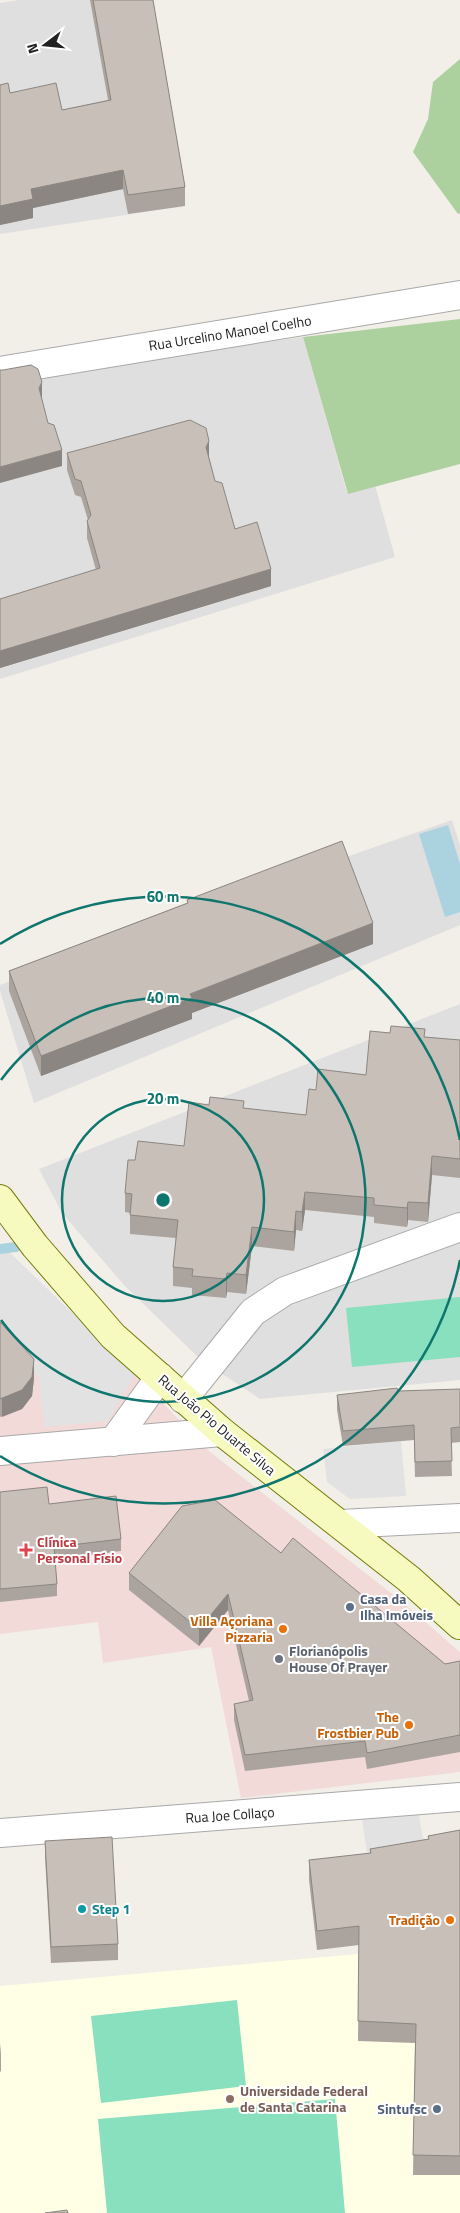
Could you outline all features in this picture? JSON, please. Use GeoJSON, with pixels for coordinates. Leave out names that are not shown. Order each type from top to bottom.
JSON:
{"type":"FeatureCollection","features":[{"type":"Feature","properties":{"kind":"main road","name":"Rua João Pio Duarte Silva"},"geometry":{"type":"LineString","coordinates":[[0,1199],[35,1246],[113,1336],[222,1432],[409,1579],[460,1624]]}},
{"type":"Feature","properties":{"kind":"street","name":"Rua Urcelino Manoel Coelho"},"geometry":{"type":"LineString","coordinates":[[0,371],[460,295]]}},
{"type":"Feature","properties":{"kind":"street"},"geometry":{"type":"LineString","coordinates":[[183,1399],[253,1312],[285,1291],[345,1267],[460,1227]]}},
{"type":"Feature","properties":{"kind":"street"},"geometry":{"type":"LineString","coordinates":[[113,1442],[160,1377]]}},
{"type":"Feature","properties":{"kind":"street"},"geometry":{"type":"LineString","coordinates":[[0,1451],[222,1432]]}},
{"type":"Feature","properties":{"kind":"street"},"geometry":{"type":"LineString","coordinates":[[340,1524],[460,1518]]}},
{"type":"Feature","properties":{"kind":"street","name":"Rua Joe Collaço"},"geometry":{"type":"LineString","coordinates":[[0,1833],[460,1797]]}},
{"type":"Feature","properties":{"kind":"shaded area"},"geometry":{"type":"Polygon","coordinates":[[[19,0],[150,0],[185,206],[0,234],[0,3],[19,0]]]}},
{"type":"Feature","properties":{"kind":"shaded area"},"geometry":{"type":"Polygon","coordinates":[[[303,337],[347,493],[375,485],[395,557],[0,679],[0,380],[303,337]]]}},
{"type":"Feature","properties":{"kind":"shaded area"},"geometry":{"type":"Polygon","coordinates":[[[452,820],[460,845],[460,925],[34,1103],[0,991],[0,985],[246,892],[452,820]]]}},
{"type":"Feature","properties":{"kind":"shaded area"},"geometry":{"type":"Polygon","coordinates":[[[460,1004],[460,1380],[260,1399],[201,1360],[124,1285],[62,1213],[39,1169],[460,1004]]]}},
{"type":"Feature","properties":{"kind":"shaded area"},"geometry":{"type":"Polygon","coordinates":[[[9,1252],[135,1374],[210,1452],[400,1600],[460,1652],[460,1772],[241,1798],[211,1647],[103,1663],[98,1622],[0,1634],[0,1253],[9,1252]]]}},
{"type":"Feature","properties":{"kind":"shaded area"},"geometry":{"type":"Polygon","coordinates":[[[9,1252],[135,1374],[108,1421],[44,1427],[39,1378],[0,1334],[0,1253],[9,1252]]]}},
{"type":"Feature","properties":{"kind":"shaded area"},"geometry":{"type":"Polygon","coordinates":[[[401,1441],[406,1496],[350,1499],[327,1482],[323,1449],[401,1441]]]}},
{"type":"Feature","properties":{"kind":"shaded area"},"geometry":{"type":"Polygon","coordinates":[[[418,1810],[426,1857],[369,1867],[362,1819],[418,1810]]]}},
{"type":"Feature","properties":{"kind":"shaded area","name":"Universidade Federal de Santa Catarina"},"geometry":{"type":"Polygon","coordinates":[[[460,1945],[460,2213],[0,2213],[0,1986],[460,1945]]]}},
{"type":"Feature","properties":{"kind":"green space"},"geometry":{"type":"Polygon","coordinates":[[[460,59],[460,213],[458,214],[413,152],[428,119],[433,82],[460,59]]]}},
{"type":"Feature","properties":{"kind":"green space"},"geometry":{"type":"Polygon","coordinates":[[[460,319],[460,464],[348,494],[303,337],[460,319]]]}},
{"type":"Feature","properties":{"kind":"green space"},"geometry":{"type":"Polygon","coordinates":[[[460,1297],[460,1357],[352,1367],[346,1308],[460,1297]]]}},
{"type":"Feature","properties":{"kind":"green space"},"geometry":{"type":"Polygon","coordinates":[[[237,2000],[246,2086],[101,2103],[91,2016],[237,2000]]]}},
{"type":"Feature","properties":{"kind":"green space"},"geometry":{"type":"Polygon","coordinates":[[[335,2099],[345,2213],[107,2213],[98,2119],[335,2099]]]}},
{"type":"Feature","properties":{"kind":"water"},"geometry":{"type":"Polygon","coordinates":[[[448,825],[460,864],[460,912],[445,917],[419,834],[448,825]]]}},
{"type":"Feature","properties":{"kind":"building"},"geometry":{"type":"Polygon","coordinates":[[[93,0],[153,0],[185,187],[128,195],[123,170],[31,189],[33,199],[0,206],[0,85],[8,83],[10,93],[56,83],[62,110],[111,100],[93,0]]]}},
{"type":"Feature","properties":{"kind":"building"},"geometry":{"type":"Polygon","coordinates":[[[31,365],[38,369],[42,382],[39,388],[48,423],[54,425],[62,450],[0,467],[0,370],[31,365]]]}},
{"type":"Feature","properties":{"kind":"building"},"geometry":{"type":"Polygon","coordinates":[[[190,420],[206,428],[209,441],[206,447],[215,481],[222,483],[235,529],[257,522],[271,569],[0,651],[0,599],[100,568],[87,521],[91,515],[81,481],[75,479],[67,453],[190,420]]]}},
{"type":"Feature","properties":{"kind":"building"},"geometry":{"type":"Polygon","coordinates":[[[342,841],[373,923],[190,994],[192,998],[41,1056],[9,971],[188,903],[187,900],[342,841]]]}},
{"type":"Feature","properties":{"kind":"building"},"geometry":{"type":"Polygon","coordinates":[[[391,1026],[425,1029],[424,1037],[460,1040],[460,1159],[432,1156],[428,1203],[408,1202],[407,1208],[374,1205],[374,1198],[305,1192],[302,1212],[296,1211],[294,1232],[252,1227],[246,1275],[227,1273],[226,1279],[192,1276],[193,1269],[173,1267],[178,1220],[130,1215],[132,1194],[125,1193],[128,1160],[135,1160],[138,1141],[184,1146],[189,1102],[209,1105],[210,1097],[244,1101],[243,1108],[306,1115],[309,1089],[316,1090],[318,1069],[366,1075],[370,1031],[390,1033],[391,1026]]]}},
{"type":"Feature","properties":{"kind":"building"},"geometry":{"type":"Polygon","coordinates":[[[0,1322],[34,1359],[32,1377],[22,1390],[0,1399],[0,1322]]]}},
{"type":"Feature","properties":{"kind":"building"},"geometry":{"type":"Polygon","coordinates":[[[397,1388],[398,1391],[460,1389],[460,1427],[451,1428],[452,1461],[415,1462],[414,1425],[343,1431],[337,1395],[397,1388]]]}},
{"type":"Feature","properties":{"kind":"building"},"geometry":{"type":"Polygon","coordinates":[[[47,1487],[49,1504],[116,1496],[121,1539],[54,1547],[57,1584],[0,1589],[0,1492],[47,1487]]]}},
{"type":"Feature","properties":{"kind":"building"},"geometry":{"type":"Polygon","coordinates":[[[215,1500],[281,1553],[293,1538],[445,1664],[460,1661],[460,1735],[367,1753],[365,1741],[245,1755],[234,1704],[253,1700],[228,1594],[199,1629],[129,1573],[182,1506],[215,1500]]]}},
{"type":"Feature","properties":{"kind":"building"},"geometry":{"type":"Polygon","coordinates":[[[460,1830],[460,2156],[413,2155],[416,2024],[358,2021],[359,1926],[317,1931],[309,1860],[371,1853],[370,1849],[429,1839],[428,1836],[460,1830]]]}},
{"type":"Feature","properties":{"kind":"building","name":"Step 1"},"geometry":{"type":"Polygon","coordinates":[[[112,1837],[118,1944],[51,1947],[45,1841],[112,1837]]]}},
{"type":"Feature","properties":{"kind":"building"},"geometry":{"type":"Polygon","coordinates":[[[67,2210],[68,2213],[45,2213],[67,2210]]]}},
{"type":"Feature","properties":{"kind":"waterway"},"geometry":{"type":"LineString","coordinates":[[0,1249],[16,1247]]}},
{"type":"Feature","properties":{"kind":"place","name":"Clínica Personal Físio"},"geometry":{"type":"Point","coordinates":[26,1550]}},
{"type":"Feature","properties":{"kind":"place","name":"Casa da Ilha Imóveis"},"geometry":{"type":"Point","coordinates":[350,1607]}},
{"type":"Feature","properties":{"kind":"place","name":"Villa Açoriana Pizzaria"},"geometry":{"type":"Point","coordinates":[283,1629]}},
{"type":"Feature","properties":{"kind":"place","name":"Florianópolis House Of Prayer"},"geometry":{"type":"Point","coordinates":[279,1659]}},
{"type":"Feature","properties":{"kind":"place","name":"The Frostbier Pub"},"geometry":{"type":"Point","coordinates":[409,1725]}},
{"type":"Feature","properties":{"kind":"place","name":"Step 1"},"geometry":{"type":"Point","coordinates":[82,1909]}},
{"type":"Feature","properties":{"kind":"place","name":"Tradição"},"geometry":{"type":"Point","coordinates":[450,1920]}},
{"type":"Feature","properties":{"kind":"place","name":"Universidade Federal de Santa Catarina"},"geometry":{"type":"Point","coordinates":[230,2099]}},
{"type":"Feature","properties":{"kind":"place","name":"Sintufsc"},"geometry":{"type":"Point","coordinates":[437,2109]}}]}
